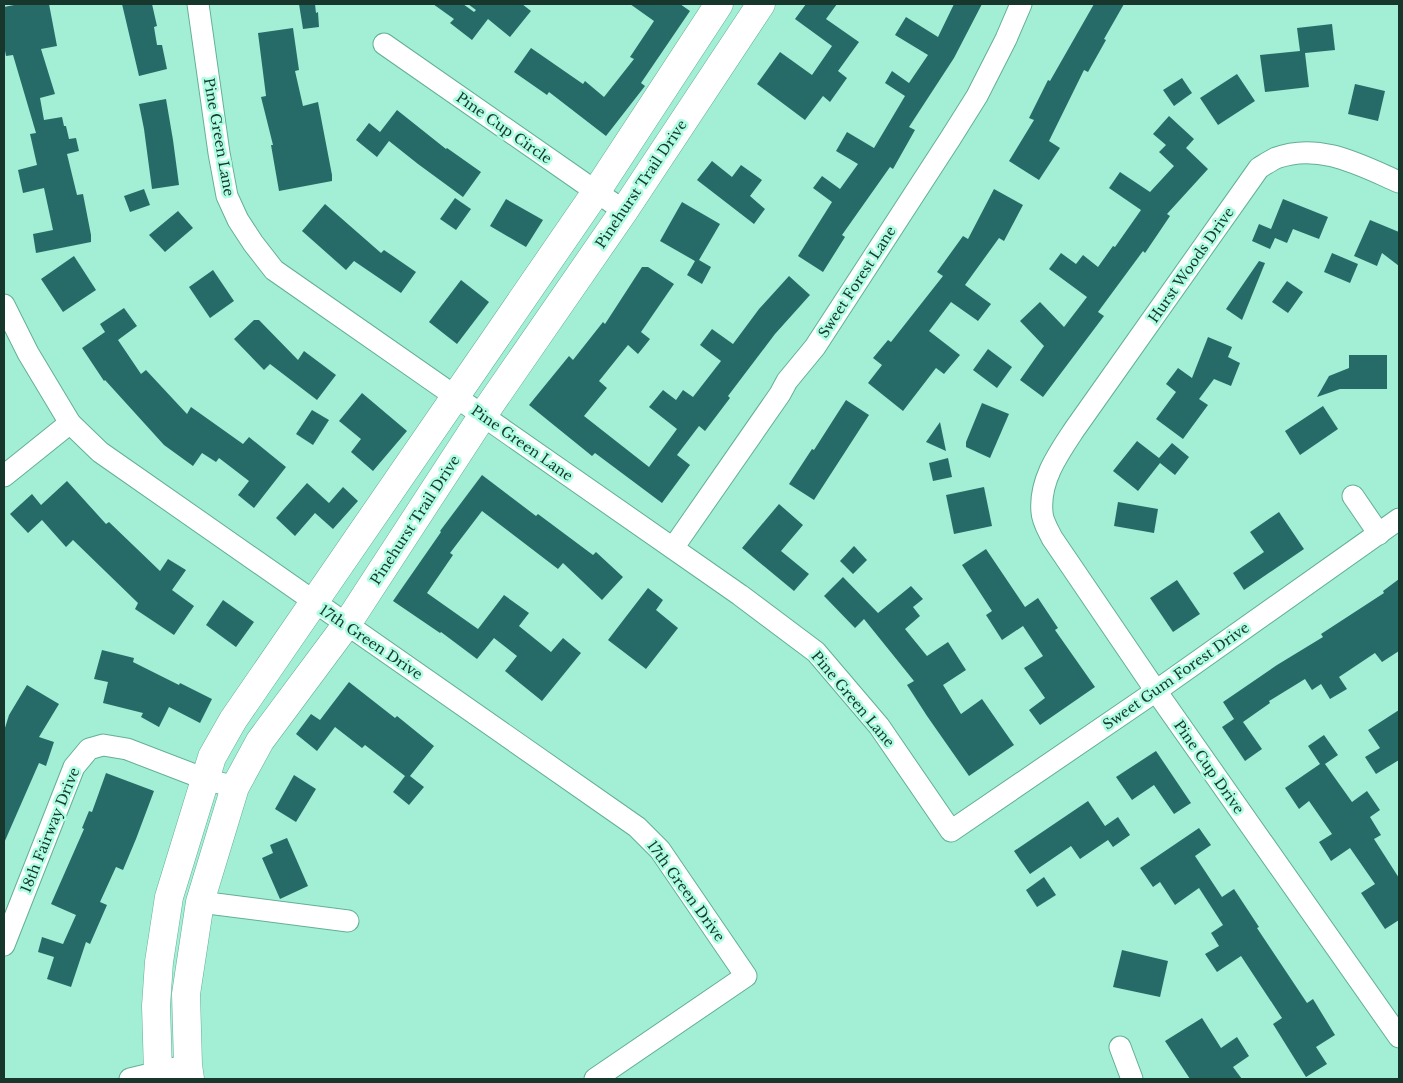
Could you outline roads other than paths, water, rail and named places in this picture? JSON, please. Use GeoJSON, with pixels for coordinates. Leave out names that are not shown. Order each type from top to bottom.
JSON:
{"type":"FeatureCollection","features":[{"type":"Feature","properties":{"kind":"street","name":"Pine Green Lane"},"geometry":{"type":"LineString","coordinates":[[198,4],[227,196],[238,220],[274,270],[740,595],[816,652],[878,726],[951,831]]}},
{"type":"Feature","properties":{"kind":"street"},"geometry":{"type":"LineString","coordinates":[[159,1076],[156,1006],[159,962],[169,898],[212,757],[233,720],[596,192],[719,4]]}},
{"type":"Feature","properties":{"kind":"street","name":"Pinehurst Trail Drive"},"geometry":{"type":"LineString","coordinates":[[189,1072],[186,994],[200,902],[235,788],[260,741],[347,624],[483,415],[624,211],[761,4]]}},
{"type":"Feature","properties":{"kind":"street","name":"Sweet Forest Lane"},"geometry":{"type":"LineString","coordinates":[[672,548],[788,381],[815,346],[950,139],[977,96],[1006,39],[1021,4]]}},
{"type":"Feature","properties":{"kind":"street","name":"Pine Cup Circle"},"geometry":{"type":"LineString","coordinates":[[384,44],[624,211]]}},
{"type":"Feature","properties":{"kind":"street","name":"Hurst Woods Drive"},"geometry":{"type":"LineString","coordinates":[[1044,488],[1053,463],[1074,430],[1259,168],[1274,159],[1290,154],[1308,152],[1328,154],[1347,159],[1399,182]]}},
{"type":"Feature","properties":{"kind":"street","name":"17th Green Drive"},"geometry":{"type":"LineString","coordinates":[[4,305],[28,353],[70,423],[100,452],[637,827],[660,850],[746,976],[595,1079]]}},
{"type":"Feature","properties":{"kind":"street"},"geometry":{"type":"LineString","coordinates":[[4,476],[70,423]]}},
{"type":"Feature","properties":{"kind":"street","name":"Pine Cup Drive"},"geometry":{"type":"LineString","coordinates":[[1044,488],[1042,513],[1052,538],[1156,691],[1399,1037]]}},
{"type":"Feature","properties":{"kind":"street"},"geometry":{"type":"LineString","coordinates":[[1353,496],[1379,534]]}},
{"type":"Feature","properties":{"kind":"street","name":"Sweet Gum Forest Drive"},"geometry":{"type":"LineString","coordinates":[[951,831],[1156,691],[1399,519]]}},
{"type":"Feature","properties":{"kind":"street","name":"18th Fairway Drive"},"geometry":{"type":"LineString","coordinates":[[4,945],[74,767],[88,749],[103,745],[127,749],[205,779],[235,788]]}},
{"type":"Feature","properties":{"kind":"street"},"geometry":{"type":"LineString","coordinates":[[200,902],[348,921]]}},
{"type":"Feature","properties":{"kind":"street"},"geometry":{"type":"LineString","coordinates":[[1120,1047],[1132,1079]]}},
{"type":"Feature","properties":{"kind":"street"},"geometry":{"type":"LineString","coordinates":[[130,1079],[189,1072]]}}]}
